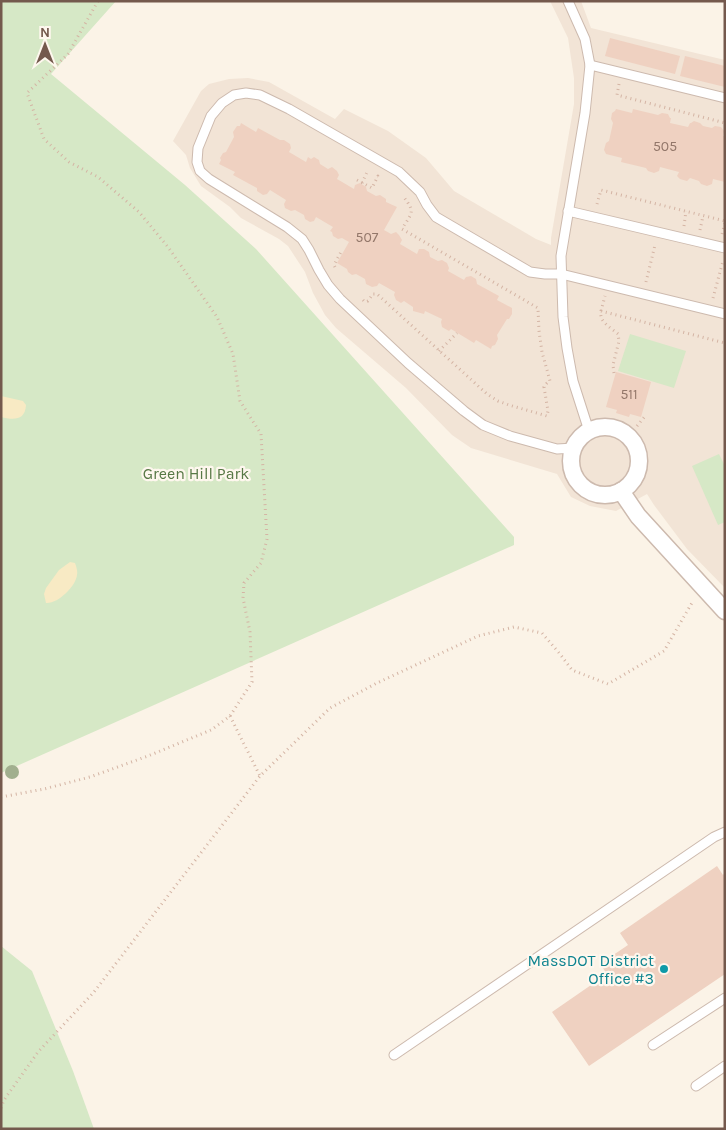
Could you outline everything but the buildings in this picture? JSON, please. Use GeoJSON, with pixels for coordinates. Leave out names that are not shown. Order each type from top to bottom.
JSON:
{"type":"FeatureCollection","features":[{"type":"Feature","properties":{"kind":"street"},"geometry":{"type":"LineString","coordinates":[[610,428],[620,431],[629,437],[635,445],[639,455],[639,466],[636,476],[630,485],[621,491],[610,495],[598,494],[587,490],[578,482],[571,460],[574,448],[589,431],[610,428]]}},
{"type":"Feature","properties":{"kind":"street"},"geometry":{"type":"LineString","coordinates":[[621,491],[638,516],[725,611]]}},
{"type":"Feature","properties":{"kind":"lane"},"geometry":{"type":"LineString","coordinates":[[568,1],[585,39],[590,65],[585,113],[561,256],[563,317],[573,381],[589,431]]}},
{"type":"Feature","properties":{"kind":"lane"},"geometry":{"type":"LineString","coordinates":[[590,65],[725,98]]}},
{"type":"Feature","properties":{"kind":"lane"},"geometry":{"type":"LineString","coordinates":[[574,448],[557,449],[510,436],[484,425],[464,411],[408,363],[340,299],[328,285],[302,239],[287,227],[209,179],[200,171],[197,162],[198,148],[211,116],[222,103],[234,95],[246,93],[260,94],[399,172],[420,192],[436,217],[530,272],[561,274],[725,314]]}},
{"type":"Feature","properties":{"kind":"lane"},"geometry":{"type":"LineString","coordinates":[[568,210],[725,248]]}},
{"type":"Feature","properties":{"kind":"lane"},"geometry":{"type":"LineString","coordinates":[[394,1055],[706,842],[725,832]]}},
{"type":"Feature","properties":{"kind":"lane"},"geometry":{"type":"LineString","coordinates":[[653,1045],[725,998]]}},
{"type":"Feature","properties":{"kind":"lane"},"geometry":{"type":"LineString","coordinates":[[696,1086],[725,1066]]}},
{"type":"Feature","properties":{"kind":"path"},"geometry":{"type":"LineString","coordinates":[[1,797],[44,789],[98,774],[211,730],[230,716],[252,682],[250,632],[243,598],[244,583],[260,563],[267,539],[261,434],[240,401],[233,354],[217,317],[168,247],[139,212],[98,177],[69,162],[44,139],[26,93],[68,54],[98,1]]}},
{"type":"Feature","properties":{"kind":"path"},"geometry":{"type":"LineString","coordinates":[[615,82],[620,83],[617,95],[725,123]]}},
{"type":"Feature","properties":{"kind":"path"},"geometry":{"type":"LineString","coordinates":[[357,180],[372,188],[378,176],[386,181]]}},
{"type":"Feature","properties":{"kind":"path"},"geometry":{"type":"LineString","coordinates":[[589,203],[597,205],[601,190],[725,221]]}},
{"type":"Feature","properties":{"kind":"path"},"geometry":{"type":"LineString","coordinates":[[359,297],[365,302],[373,294],[376,294],[487,394],[498,401],[547,416],[548,411],[544,387],[550,381],[542,352],[538,308],[402,229],[412,212],[412,208],[399,192]]}},
{"type":"Feature","properties":{"kind":"path"},"geometry":{"type":"LineString","coordinates":[[338,273],[334,265],[342,250]]}},
{"type":"Feature","properties":{"kind":"path"},"geometry":{"type":"LineString","coordinates":[[649,268],[652,256]]}},
{"type":"Feature","properties":{"kind":"path"},"geometry":{"type":"LineString","coordinates":[[717,285],[725,256]]}},
{"type":"Feature","properties":{"kind":"path"},"geometry":{"type":"LineString","coordinates":[[614,372],[612,365],[619,341],[618,334],[602,321],[601,311],[725,344]]}},
{"type":"Feature","properties":{"kind":"path"},"geometry":{"type":"LineString","coordinates":[[439,351],[457,333]]}},
{"type":"Feature","properties":{"kind":"path"},"geometry":{"type":"LineString","coordinates":[[637,426],[646,415]]}},
{"type":"Feature","properties":{"kind":"path"},"geometry":{"type":"LineString","coordinates":[[1,1108],[4,1100],[38,1052],[94,992],[260,776],[330,708],[377,683],[478,636],[514,627],[542,633],[572,670],[608,684],[664,651],[693,601]]}},
{"type":"Feature","properties":{"kind":"path"},"geometry":{"type":"LineString","coordinates":[[230,716],[260,776]]}},
{"type":"Feature","properties":{"kind":"shaded area"},"geometry":{"type":"Polygon","coordinates":[[[550,1],[581,1],[591,28],[725,60],[725,588],[687,549],[647,494],[616,511],[590,506],[571,497],[557,474],[471,448],[452,435],[406,388],[336,328],[325,315],[313,293],[305,272],[288,246],[241,218],[230,207],[201,186],[190,168],[186,155],[173,141],[201,91],[209,84],[229,79],[248,78],[269,82],[335,119],[344,109],[388,131],[426,158],[454,191],[536,239],[551,245],[574,104],[574,78],[568,38],[550,1]]]}},
{"type":"Feature","properties":{"kind":"green space","name":"Green Hill Park"},"geometry":{"type":"Polygon","coordinates":[[[1,1],[116,1],[51,74],[185,185],[256,249],[514,537],[514,545],[1,773],[1,1]]]}},
{"type":"Feature","properties":{"kind":"green space"},"geometry":{"type":"Polygon","coordinates":[[[630,334],[686,351],[674,388],[618,371],[630,334]]]}},
{"type":"Feature","properties":{"kind":"green space"},"geometry":{"type":"Polygon","coordinates":[[[719,454],[725,466],[725,522],[718,525],[692,466],[719,454]]]}},
{"type":"Feature","properties":{"kind":"green space"},"geometry":{"type":"Polygon","coordinates":[[[1,946],[32,971],[73,1071],[94,1129],[1,1129],[1,946]]]}},
{"type":"Feature","properties":{"kind":"sand"},"geometry":{"type":"Polygon","coordinates":[[[1,396],[23,401],[26,405],[21,417],[10,419],[1,417],[1,396]]]}},
{"type":"Feature","properties":{"kind":"sand"},"geometry":{"type":"Polygon","coordinates":[[[70,562],[75,563],[77,570],[76,579],[66,594],[56,601],[46,603],[44,594],[46,588],[59,570],[70,562]]]}},
{"type":"Feature","properties":{"kind":"place","name":"MassDOT District Office #3"},"geometry":{"type":"Point","coordinates":[664,969]}}]}
